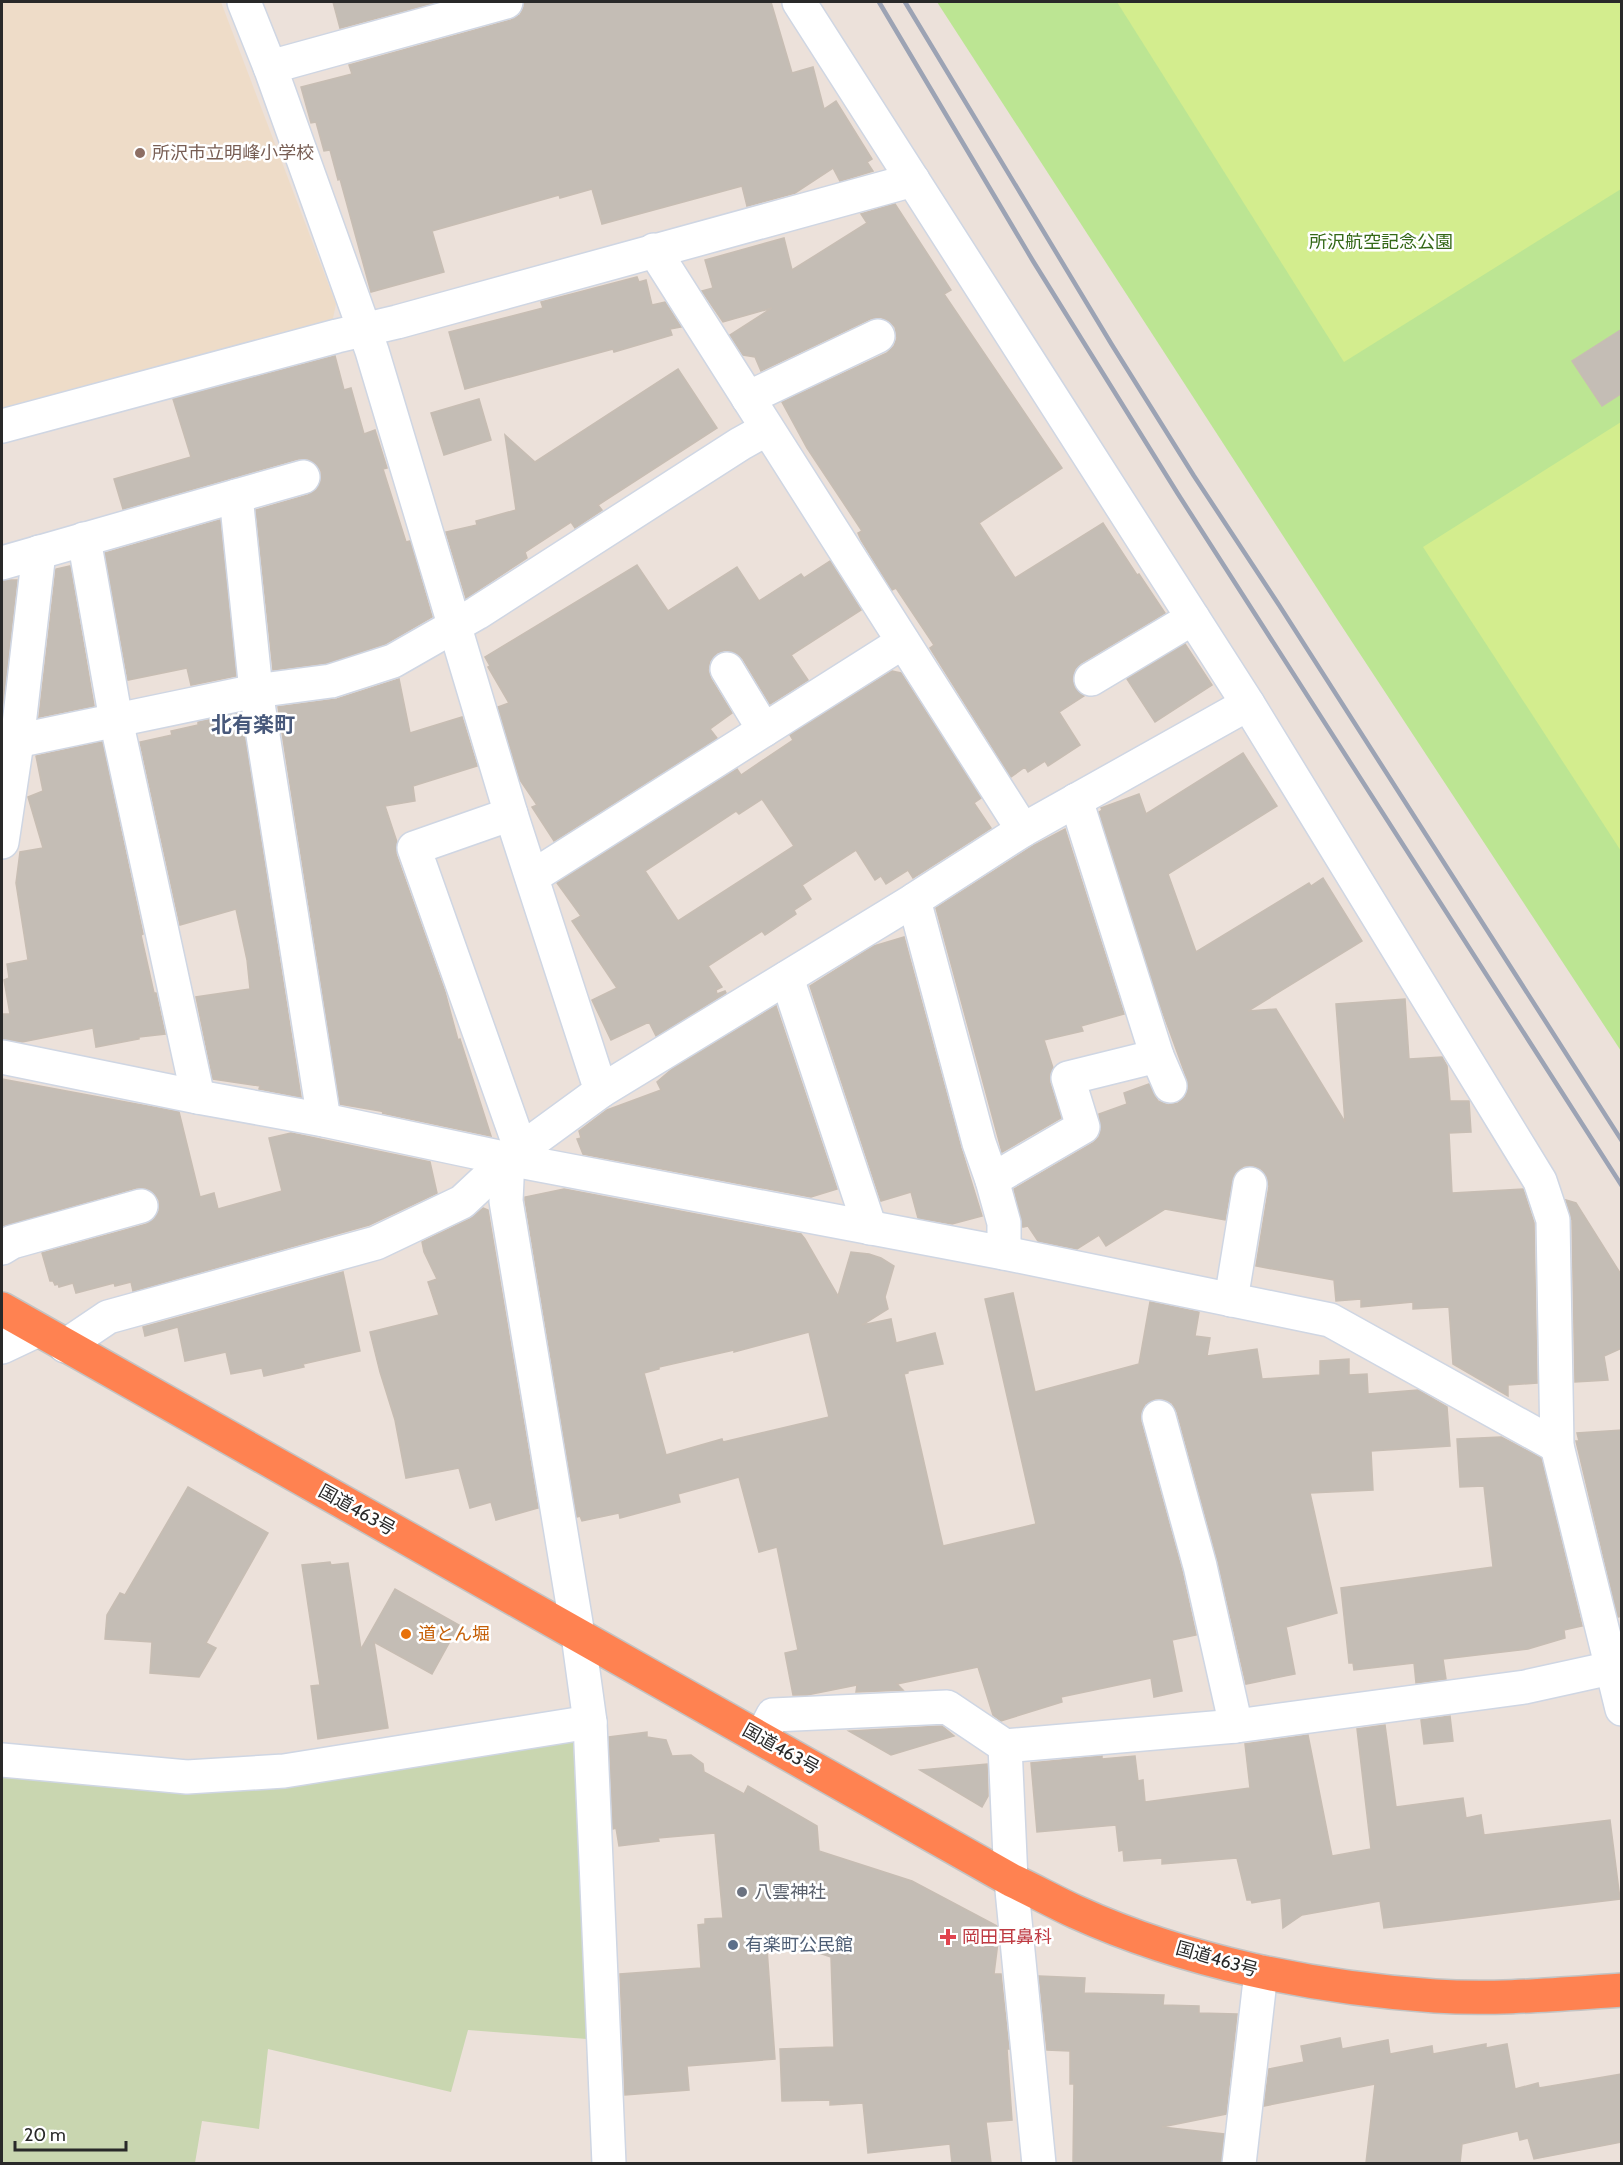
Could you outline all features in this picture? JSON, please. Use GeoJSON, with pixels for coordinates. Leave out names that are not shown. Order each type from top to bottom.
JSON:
{"type":"FeatureCollection","features":[{"type":"Feature","properties":{"kind":"highway","name":"国道463号"},"geometry":{"type":"LineString","coordinates":[[2,1309],[1011,1880],[1078,1913],[1208,1959],[1261,1972],[1353,1988],[1436,1996],[1520,1997],[1622,1990]]}},
{"type":"Feature","properties":{"kind":"street"},"geometry":{"type":"LineString","coordinates":[[244,2],[364,329],[511,814],[601,1090]]}},
{"type":"Feature","properties":{"kind":"street"},"geometry":{"type":"LineString","coordinates":[[270,68],[506,2]]}},
{"type":"Feature","properties":{"kind":"street"},"geometry":{"type":"LineString","coordinates":[[799,2],[1248,704],[1540,1181],[1553,1220],[1557,1446],[1622,1709]]}},
{"type":"Feature","properties":{"kind":"street"},"geometry":{"type":"LineString","coordinates":[[2,426],[397,322],[913,180]]}},
{"type":"Feature","properties":{"kind":"street"},"geometry":{"type":"LineString","coordinates":[[654,250],[1023,830]]}},
{"type":"Feature","properties":{"kind":"street"},"geometry":{"type":"LineString","coordinates":[[748,398],[878,336]]}},
{"type":"Feature","properties":{"kind":"street"},"geometry":{"type":"LineString","coordinates":[[9,743],[256,691],[331,681],[393,661],[487,607],[740,444],[767,429]]}},
{"type":"Feature","properties":{"kind":"street"},"geometry":{"type":"LineString","coordinates":[[2,563],[303,477]]}},
{"type":"Feature","properties":{"kind":"street"},"geometry":{"type":"LineString","coordinates":[[236,496],[256,691],[324,1120]]}},
{"type":"Feature","properties":{"kind":"street"},"geometry":{"type":"LineString","coordinates":[[84,539],[116,720],[198,1097]]}},
{"type":"Feature","properties":{"kind":"street"},"geometry":{"type":"LineString","coordinates":[[2,842],[9,743],[39,552]]}},
{"type":"Feature","properties":{"kind":"street"},"geometry":{"type":"LineString","coordinates":[[1090,680],[1193,618]]}},
{"type":"Feature","properties":{"kind":"street"},"geometry":{"type":"LineString","coordinates":[[532,877],[903,642]]}},
{"type":"Feature","properties":{"kind":"street"},"geometry":{"type":"LineString","coordinates":[[727,669],[765,730]]}},
{"type":"Feature","properties":{"kind":"street"},"geometry":{"type":"LineString","coordinates":[[2,1347],[52,1338],[108,1317],[376,1243],[462,1202],[514,1154],[601,1090],[914,900],[1023,830],[1248,704]]}},
{"type":"Feature","properties":{"kind":"street"},"geometry":{"type":"LineString","coordinates":[[1076,800],[1157,1056],[1170,1086]]}},
{"type":"Feature","properties":{"kind":"street"},"geometry":{"type":"LineString","coordinates":[[511,814],[414,848],[514,1154],[506,1201],[578,1635],[590,1722],[609,2163]]}},
{"type":"Feature","properties":{"kind":"street"},"geometry":{"type":"LineString","coordinates":[[914,900],[979,1143],[1005,1223],[1004,1253]]}},
{"type":"Feature","properties":{"kind":"street"},"geometry":{"type":"LineString","coordinates":[[787,978],[870,1228]]}},
{"type":"Feature","properties":{"kind":"street"},"geometry":{"type":"LineString","coordinates":[[992,1180],[1083,1126],[1068,1078],[1157,1056]]}},
{"type":"Feature","properties":{"kind":"street"},"geometry":{"type":"LineString","coordinates":[[2,1057],[198,1097],[514,1154],[1330,1320],[1557,1446]]}},
{"type":"Feature","properties":{"kind":"street"},"geometry":{"type":"LineString","coordinates":[[1231,1300],[1250,1184]]}},
{"type":"Feature","properties":{"kind":"street"},"geometry":{"type":"LineString","coordinates":[[2,1248],[12,1242],[141,1206]]}},
{"type":"Feature","properties":{"kind":"street"},"geometry":{"type":"LineString","coordinates":[[1159,1417],[1200,1566],[1236,1726]]}},
{"type":"Feature","properties":{"kind":"street"},"geometry":{"type":"LineString","coordinates":[[761,1738],[773,1715],[947,1707],[1005,1746],[1236,1726],[1525,1687],[1611,1668]]}},
{"type":"Feature","properties":{"kind":"street"},"geometry":{"type":"LineString","coordinates":[[2,1760],[187,1777],[241,1774],[284,1771],[590,1722]]}},
{"type":"Feature","properties":{"kind":"street"},"geometry":{"type":"LineString","coordinates":[[1005,1746],[1011,1880],[1039,2163]]}},
{"type":"Feature","properties":{"kind":"street"},"geometry":{"type":"LineString","coordinates":[[1239,2163],[1261,1972]]}},
{"type":"Feature","properties":{"kind":"shaded area","name":"所沢市立明峰小学校"},"geometry":{"type":"Polygon","coordinates":[[[2,2],[221,2],[336,304],[332,323],[2,413],[2,2]]]}},
{"type":"Feature","properties":{"kind":"green space","name":"所沢航空記念公園"},"geometry":{"type":"Polygon","coordinates":[[[937,2],[1621,2],[1621,1051],[1337,619],[937,2]]]}},
{"type":"Feature","properties":{"kind":"green space"},"geometry":{"type":"Polygon","coordinates":[[[1117,2],[1621,2],[1621,189],[1344,362],[1117,2]]]}},
{"type":"Feature","properties":{"kind":"green space"},"geometry":{"type":"Polygon","coordinates":[[[1621,422],[1621,851],[1423,547],[1621,422]]]}},
{"type":"Feature","properties":{"kind":"green space"},"geometry":{"type":"Polygon","coordinates":[[[573,1738],[587,2039],[468,2030],[451,2092],[268,2049],[259,2129],[202,2121],[195,2163],[2,2163],[2,1775],[573,1738]]]}},
{"type":"Feature","properties":{"kind":"building"},"geometry":{"type":"Polygon","coordinates":[[[333,2],[437,2],[340,28],[333,2]]]}},
{"type":"Feature","properties":{"kind":"building"},"geometry":{"type":"Polygon","coordinates":[[[524,2],[771,2],[792,73],[813,67],[824,109],[836,101],[872,159],[867,162],[873,171],[840,181],[833,168],[795,193],[747,206],[742,186],[602,224],[592,189],[560,198],[559,195],[432,231],[444,272],[371,292],[340,179],[338,180],[330,150],[324,151],[316,122],[311,123],[301,87],[352,74],[349,65],[511,20],[520,15],[524,2]]]}},
{"type":"Feature","properties":{"kind":"building"},"geometry":{"type":"Polygon","coordinates":[[[895,204],[951,290],[944,294],[1062,468],[979,523],[1015,578],[1103,523],[1165,613],[1081,663],[1075,669],[1072,679],[1075,688],[1084,696],[1059,712],[1080,745],[1048,766],[1045,761],[1028,772],[1025,767],[1011,777],[930,648],[934,645],[896,588],[892,590],[861,540],[858,533],[862,531],[807,448],[782,402],[887,353],[894,346],[897,338],[895,327],[880,317],[870,319],[761,371],[755,357],[743,355],[730,335],[772,308],[723,322],[702,291],[713,288],[705,260],[784,238],[792,270],[867,223],[861,214],[895,204]]]}},
{"type":"Feature","properties":{"kind":"building"},"geometry":{"type":"Polygon","coordinates":[[[637,277],[639,282],[646,280],[652,305],[665,302],[681,327],[670,329],[672,335],[614,352],[613,349],[465,389],[449,332],[543,308],[541,302],[637,277]]]}},
{"type":"Feature","properties":{"kind":"building"},"geometry":{"type":"Polygon","coordinates":[[[1622,329],[1622,393],[1602,406],[1572,361],[1622,329]]]}},
{"type":"Feature","properties":{"kind":"building"},"geometry":{"type":"Polygon","coordinates":[[[335,356],[344,390],[351,388],[364,434],[375,430],[387,468],[383,469],[406,542],[410,541],[432,617],[385,644],[327,663],[273,670],[256,510],[308,495],[316,490],[321,481],[321,471],[316,464],[308,459],[298,459],[123,509],[114,479],[191,457],[173,399],[335,356]]]}},
{"type":"Feature","properties":{"kind":"building"},"geometry":{"type":"Polygon","coordinates":[[[678,369],[717,428],[598,505],[602,510],[575,528],[571,522],[525,552],[527,558],[466,598],[446,532],[477,525],[476,521],[516,510],[505,435],[535,462],[678,369]]]}},
{"type":"Feature","properties":{"kind":"building"},"geometry":{"type":"Polygon","coordinates":[[[479,399],[491,440],[444,455],[431,413],[479,399]]]}},
{"type":"Feature","properties":{"kind":"building"},"geometry":{"type":"Polygon","coordinates":[[[220,520],[236,676],[191,685],[187,668],[128,680],[105,553],[220,520]]]}},
{"type":"Feature","properties":{"kind":"building"},"geometry":{"type":"Polygon","coordinates":[[[830,561],[861,610],[791,655],[808,680],[770,704],[743,659],[736,653],[726,650],[717,653],[710,661],[708,670],[732,713],[710,729],[717,738],[554,841],[532,807],[537,805],[520,780],[498,707],[509,703],[488,667],[490,666],[485,657],[637,565],[668,611],[737,567],[759,601],[801,574],[804,578],[830,561]]]}},
{"type":"Feature","properties":{"kind":"building"},"geometry":{"type":"Polygon","coordinates":[[[70,566],[94,706],[39,717],[56,569],[70,566]]]}},
{"type":"Feature","properties":{"kind":"building"},"geometry":{"type":"Polygon","coordinates":[[[17,580],[2,713],[2,581],[17,580]]]}},
{"type":"Feature","properties":{"kind":"building"},"geometry":{"type":"Polygon","coordinates":[[[1185,644],[1212,685],[1155,722],[1127,679],[1185,644]]]}},
{"type":"Feature","properties":{"kind":"building"},"geometry":{"type":"Polygon","coordinates":[[[892,671],[901,673],[981,798],[974,803],[991,828],[913,878],[908,870],[886,884],[881,876],[875,880],[856,850],[802,885],[811,899],[794,910],[796,914],[765,935],[762,931],[708,966],[722,987],[716,990],[717,994],[725,991],[726,993],[656,1036],[649,1022],[611,1040],[592,1000],[617,988],[572,921],[581,916],[557,883],[737,769],[741,775],[793,740],[790,735],[892,671]],[[762,799],[739,814],[736,811],[645,871],[678,921],[794,846],[762,799]]]}},
{"type":"Feature","properties":{"kind":"building"},"geometry":{"type":"Polygon","coordinates":[[[399,679],[410,733],[462,717],[477,766],[413,786],[415,801],[385,806],[397,842],[396,854],[445,992],[458,1040],[460,1039],[491,1136],[340,1104],[278,707],[337,699],[399,679]]]}},
{"type":"Feature","properties":{"kind":"building"},"geometry":{"type":"Polygon","coordinates":[[[241,713],[301,1097],[259,1089],[260,1086],[213,1079],[196,997],[250,989],[247,960],[236,909],[180,925],[140,742],[172,735],[171,731],[198,725],[198,722],[241,713]]]}},
{"type":"Feature","properties":{"kind":"building"},"geometry":{"type":"Polygon","coordinates":[[[102,742],[143,934],[141,935],[165,1034],[139,1037],[139,1039],[96,1047],[93,1028],[22,1042],[2,1039],[2,1014],[10,1014],[4,980],[9,978],[7,964],[28,960],[16,883],[20,852],[43,848],[28,797],[43,791],[36,756],[102,742]]]}},
{"type":"Feature","properties":{"kind":"building"},"geometry":{"type":"Polygon","coordinates":[[[1243,753],[1277,806],[1168,874],[1196,952],[1309,883],[1311,886],[1323,878],[1362,941],[1248,1011],[1276,1009],[1345,1122],[1336,1004],[1405,999],[1409,1059],[1442,1057],[1447,1066],[1450,1101],[1469,1101],[1471,1132],[1449,1133],[1452,1193],[1523,1189],[1534,1223],[1537,1383],[1508,1385],[1508,1396],[1453,1364],[1449,1307],[1413,1309],[1413,1302],[1361,1307],[1361,1299],[1336,1301],[1334,1280],[1256,1266],[1269,1186],[1267,1177],[1261,1169],[1254,1166],[1244,1166],[1235,1173],[1225,1220],[1165,1209],[1106,1246],[1099,1235],[1077,1249],[1038,1241],[1028,1226],[1023,1227],[1014,1189],[1093,1143],[1099,1137],[1101,1130],[1099,1114],[1127,1104],[1124,1093],[1149,1084],[1158,1101],[1168,1105],[1178,1103],[1185,1097],[1188,1089],[1187,1079],[1160,1005],[1099,812],[1101,808],[1139,794],[1146,814],[1243,753]]]}},
{"type":"Feature","properties":{"kind":"building"},"geometry":{"type":"Polygon","coordinates":[[[1065,829],[1124,1014],[1081,1026],[1083,1031],[1044,1040],[1053,1068],[1050,1083],[1061,1118],[1002,1152],[936,908],[1033,846],[1065,829]]]}},
{"type":"Feature","properties":{"kind":"building"},"geometry":{"type":"Polygon","coordinates":[[[904,937],[961,1148],[982,1216],[952,1224],[918,1218],[911,1192],[881,1201],[810,986],[874,946],[904,937]]]}},
{"type":"Feature","properties":{"kind":"building"},"geometry":{"type":"Polygon","coordinates":[[[776,1006],[837,1189],[811,1197],[583,1154],[577,1139],[581,1138],[579,1131],[607,1110],[661,1090],[657,1082],[672,1069],[776,1006]]]}},
{"type":"Feature","properties":{"kind":"building"},"geometry":{"type":"Polygon","coordinates":[[[2,1079],[179,1112],[200,1197],[214,1193],[218,1209],[282,1191],[269,1138],[291,1133],[430,1162],[437,1193],[369,1225],[133,1291],[131,1282],[115,1286],[114,1283],[76,1293],[73,1283],[59,1287],[58,1284],[55,1285],[53,1281],[50,1281],[42,1253],[147,1224],[159,1211],[159,1200],[146,1188],[136,1188],[2,1226],[2,1079]]]}},
{"type":"Feature","properties":{"kind":"building"},"geometry":{"type":"Polygon","coordinates":[[[564,1189],[801,1234],[838,1296],[851,1252],[869,1254],[894,1266],[885,1297],[888,1309],[862,1325],[891,1319],[896,1343],[935,1333],[943,1364],[908,1371],[904,1374],[943,1546],[1036,1524],[985,1299],[1013,1293],[1035,1392],[1139,1364],[1150,1302],[1199,1312],[1195,1336],[1210,1338],[1207,1356],[1257,1349],[1262,1379],[1320,1375],[1320,1361],[1349,1359],[1349,1375],[1367,1374],[1368,1394],[1418,1390],[1447,1407],[1450,1446],[1371,1451],[1373,1490],[1310,1493],[1337,1613],[1286,1627],[1295,1674],[1246,1684],[1218,1562],[1177,1412],[1172,1403],[1163,1399],[1155,1399],[1145,1404],[1141,1413],[1141,1422],[1182,1571],[1196,1635],[1172,1640],[1182,1691],[1154,1697],[1151,1678],[1061,1697],[1062,1702],[1001,1721],[993,1715],[978,1667],[897,1684],[903,1690],[856,1692],[857,1685],[807,1695],[793,1695],[785,1653],[798,1650],[777,1547],[759,1552],[739,1477],[678,1494],[680,1502],[620,1518],[619,1513],[582,1521],[580,1516],[577,1517],[525,1197],[564,1189]],[[809,1332],[734,1352],[734,1350],[659,1367],[659,1369],[644,1373],[666,1455],[722,1439],[723,1442],[829,1417],[809,1332]]]}},
{"type":"Feature","properties":{"kind":"building"},"geometry":{"type":"Polygon","coordinates":[[[1566,1200],[1576,1203],[1622,1276],[1622,1348],[1604,1356],[1608,1380],[1575,1382],[1572,1220],[1566,1200]]]}},
{"type":"Feature","properties":{"kind":"building"},"geometry":{"type":"Polygon","coordinates":[[[483,1208],[488,1210],[538,1508],[496,1520],[491,1502],[470,1508],[459,1468],[406,1478],[395,1420],[370,1332],[439,1315],[428,1282],[437,1279],[424,1252],[422,1242],[470,1219],[483,1208]]]}},
{"type":"Feature","properties":{"kind":"building"},"geometry":{"type":"Polygon","coordinates":[[[343,1272],[360,1351],[264,1376],[262,1368],[231,1374],[226,1352],[185,1361],[178,1327],[145,1336],[143,1327],[343,1272]]]}},
{"type":"Feature","properties":{"kind":"building"},"geometry":{"type":"Polygon","coordinates":[[[1622,1430],[1622,1616],[1618,1617],[1576,1441],[1579,1441],[1577,1433],[1622,1430]]]}},
{"type":"Feature","properties":{"kind":"building"},"geometry":{"type":"Polygon","coordinates":[[[1501,1437],[1541,1458],[1582,1626],[1564,1630],[1565,1638],[1528,1649],[1443,1659],[1446,1679],[1416,1683],[1414,1663],[1354,1670],[1353,1663],[1349,1663],[1341,1588],[1493,1567],[1484,1486],[1460,1487],[1457,1439],[1501,1437]]]}},
{"type":"Feature","properties":{"kind":"building"},"geometry":{"type":"Polygon","coordinates":[[[188,1487],[268,1533],[206,1643],[216,1648],[199,1677],[150,1673],[152,1642],[105,1639],[107,1615],[120,1593],[125,1595],[188,1487]]]}},
{"type":"Feature","properties":{"kind":"building"},"geometry":{"type":"Polygon","coordinates":[[[330,1562],[331,1565],[348,1563],[361,1649],[395,1589],[459,1625],[432,1674],[374,1642],[388,1728],[318,1739],[311,1686],[320,1685],[302,1565],[330,1562]]]}},
{"type":"Feature","properties":{"kind":"building"},"geometry":{"type":"Polygon","coordinates":[[[1450,1716],[1453,1741],[1424,1744],[1421,1720],[1450,1716]]]}},
{"type":"Feature","properties":{"kind":"building"},"geometry":{"type":"Polygon","coordinates":[[[1385,1725],[1396,1807],[1463,1798],[1466,1818],[1481,1815],[1484,1835],[1610,1820],[1620,1899],[1384,1928],[1380,1901],[1302,1915],[1283,1928],[1281,1898],[1252,1903],[1251,1900],[1247,1900],[1237,1858],[1162,1864],[1162,1858],[1124,1861],[1123,1850],[1119,1851],[1116,1825],[1037,1832],[1031,1763],[1102,1756],[1102,1759],[1135,1756],[1138,1781],[1143,1780],[1145,1802],[1250,1788],[1245,1744],[1308,1735],[1332,1856],[1371,1849],[1357,1729],[1385,1725]]]}},
{"type":"Feature","properties":{"kind":"building"},"geometry":{"type":"Polygon","coordinates":[[[942,1726],[954,1736],[891,1755],[849,1731],[942,1726]]]}},
{"type":"Feature","properties":{"kind":"building"},"geometry":{"type":"Polygon","coordinates":[[[647,1732],[647,1737],[666,1740],[672,1756],[691,1755],[703,1764],[704,1772],[744,1794],[748,1786],[817,1826],[819,1851],[912,1881],[997,1926],[998,1942],[994,1974],[1001,1974],[1009,2049],[1007,2049],[1012,2120],[986,2122],[991,2163],[952,2163],[950,2144],[868,2153],[863,2103],[830,2105],[830,2100],[782,2101],[780,2049],[834,2047],[831,1957],[766,1935],[775,2059],[687,2066],[689,2090],[625,2095],[620,1974],[701,1968],[698,1925],[705,1924],[705,1919],[723,1918],[715,1833],[658,1838],[659,1841],[619,1846],[616,1828],[613,1829],[609,1737],[647,1732]]]}},
{"type":"Feature","properties":{"kind":"building"},"geometry":{"type":"Polygon","coordinates":[[[987,1764],[988,1796],[982,1807],[920,1770],[987,1764]]]}},
{"type":"Feature","properties":{"kind":"building"},"geometry":{"type":"Polygon","coordinates":[[[1039,1976],[1085,1978],[1084,1993],[1164,1995],[1163,2005],[1199,2006],[1199,2013],[1237,2014],[1226,2114],[1162,2127],[1224,2134],[1221,2163],[1073,2163],[1074,2084],[1070,2084],[1070,2051],[1047,2050],[1039,1976]]]}},
{"type":"Feature","properties":{"kind":"building"},"geometry":{"type":"Polygon","coordinates":[[[1340,2038],[1342,2049],[1388,2040],[1390,2054],[1432,2046],[1433,2054],[1486,2044],[1486,2048],[1507,2044],[1515,2089],[1538,2083],[1539,2088],[1622,2074],[1622,2142],[1534,2159],[1528,2138],[1520,2140],[1518,2131],[1462,2144],[1460,2163],[1366,2163],[1375,2084],[1264,2106],[1269,2069],[1304,2062],[1301,2046],[1340,2038]]]}},
{"type":"Feature","properties":{"kind":"railway"},"geometry":{"type":"LineString","coordinates":[[879,2],[1033,261],[1178,494],[1622,1186]]}},
{"type":"Feature","properties":{"kind":"railway"},"geometry":{"type":"LineString","coordinates":[[905,2],[1112,345],[1194,476],[1622,1141]]}},
{"type":"Feature","properties":{"kind":"place","name":"所沢市立明峰小学校"},"geometry":{"type":"Point","coordinates":[140,153]}},
{"type":"Feature","properties":{"kind":"place","name":"道とん堀"},"geometry":{"type":"Point","coordinates":[406,1634]}},
{"type":"Feature","properties":{"kind":"place","name":"八雲神社"},"geometry":{"type":"Point","coordinates":[742,1892]}},
{"type":"Feature","properties":{"kind":"place","name":"岡田耳鼻科"},"geometry":{"type":"Point","coordinates":[948,1937]}},
{"type":"Feature","properties":{"kind":"place","name":"有楽町公民館"},"geometry":{"type":"Point","coordinates":[733,1945]}},
{"type":"Feature","properties":{"kind":"district","name":"北有楽町"},"geometry":{"type":"Point","coordinates":[253,725]}}]}
